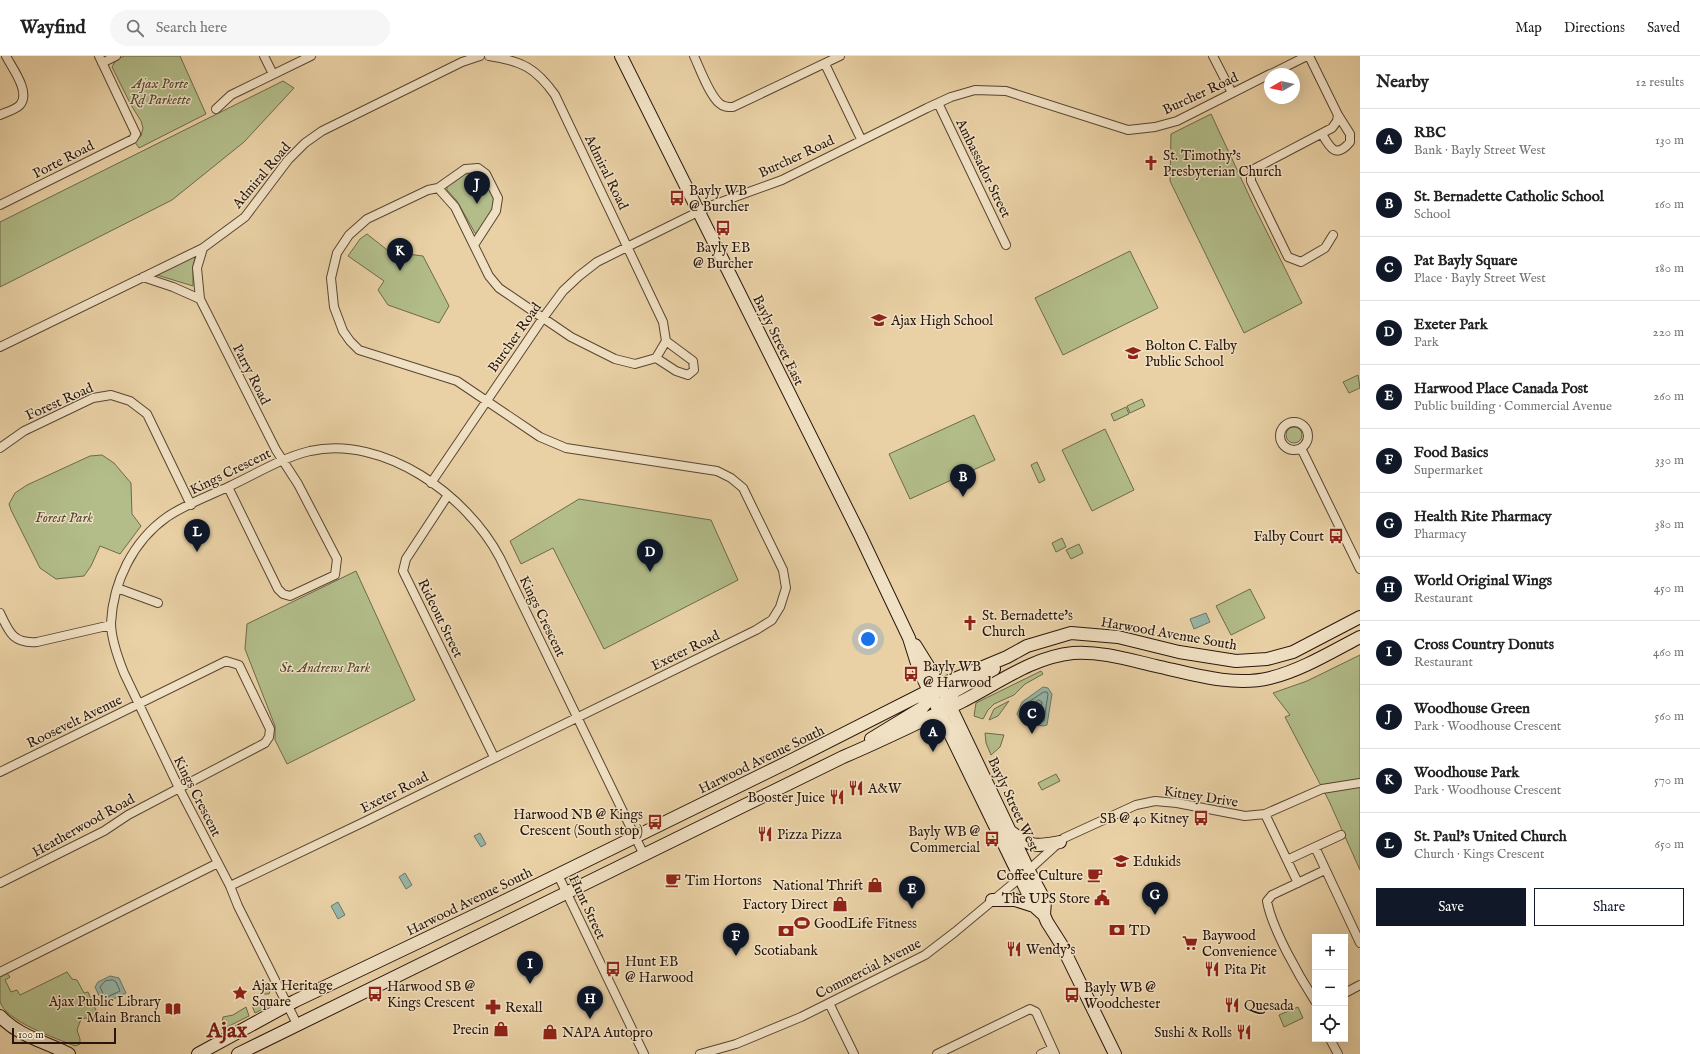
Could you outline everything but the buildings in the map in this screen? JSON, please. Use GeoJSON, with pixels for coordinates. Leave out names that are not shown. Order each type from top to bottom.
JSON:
{"type":"FeatureCollection","features":[{"type":"Feature","properties":{"kind":"main road","name":"Bayly Street East"},"geometry":{"type":"LineString","coordinates":[[621,56],[861,537],[909,638],[919,670],[946,706]]}},
{"type":"Feature","properties":{"kind":"main road","name":"Harwood Avenue South"},"geometry":{"type":"LineString","coordinates":[[198,1054],[287,1005],[558,875],[1027,646],[1071,633],[1118,637],[1179,652],[1236,661],[1268,659],[1293,652],[1360,617]]}},
{"type":"Feature","properties":{"kind":"main road"},"geometry":{"type":"LineString","coordinates":[[238,1054],[796,782],[1014,672],[1043,660],[1073,653],[1107,655],[1206,677],[1237,681],[1268,678],[1297,669],[1360,637]]}},
{"type":"Feature","properties":{"kind":"main road"},"geometry":{"type":"LineString","coordinates":[[946,706],[955,691],[996,668],[1006,657]]}},
{"type":"Feature","properties":{"kind":"main road"},"geometry":{"type":"LineString","coordinates":[[843,757],[922,708],[934,691]]}},
{"type":"Feature","properties":{"kind":"main road","name":"Bayly Street West"},"geometry":{"type":"LineString","coordinates":[[946,706],[1011,832],[1034,906],[1044,915],[1116,1054]]}},
{"type":"Feature","properties":{"kind":"main road","name":"Bayly Street West"},"geometry":{"type":"LineString","coordinates":[[946,706],[1025,874],[1045,901],[1044,915]]}},
{"type":"Feature","properties":{"kind":"main road"},"geometry":{"type":"LineString","coordinates":[[790,761],[796,782]]}},
{"type":"Feature","properties":{"kind":"main road"},"geometry":{"type":"LineString","coordinates":[[1011,832],[1030,845],[1060,842]]}},
{"type":"Feature","properties":{"kind":"main road"},"geometry":{"type":"LineString","coordinates":[[992,900],[1015,900],[1034,906]]}},
{"type":"Feature","properties":{"kind":"main road"},"geometry":{"type":"LineString","coordinates":[[435,934],[444,954]]}},
{"type":"Feature","properties":{"kind":"main road"},"geometry":{"type":"LineString","coordinates":[[0,1016],[25,1034],[69,1054]]}},
{"type":"Feature","properties":{"kind":"street"},"geometry":{"type":"LineString","coordinates":[[0,115],[18,106],[23,99],[23,89],[6,56]]}},
{"type":"Feature","properties":{"kind":"street"},"geometry":{"type":"LineString","coordinates":[[101,59],[116,56]]}},
{"type":"Feature","properties":{"kind":"street"},"geometry":{"type":"LineString","coordinates":[[264,56],[273,74]]}},
{"type":"Feature","properties":{"kind":"street"},"geometry":{"type":"LineString","coordinates":[[216,109],[231,95],[311,56]]}},
{"type":"Feature","properties":{"kind":"street","name":"Admiral Road"},"geometry":{"type":"LineString","coordinates":[[0,347],[203,248],[245,217],[288,160],[306,143],[322,131],[462,62],[480,56]]}},
{"type":"Feature","properties":{"kind":"street","name":"Admiral Road"},"geometry":{"type":"LineString","coordinates":[[489,56],[507,58],[527,66],[543,78],[555,95],[663,322],[666,341]]}},
{"type":"Feature","properties":{"kind":"street"},"geometry":{"type":"LineString","coordinates":[[694,56],[714,98],[719,104],[725,107],[734,107],[742,104],[840,56]]}},
{"type":"Feature","properties":{"kind":"street"},"geometry":{"type":"LineString","coordinates":[[1213,56],[1232,93]]}},
{"type":"Feature","properties":{"kind":"street"},"geometry":{"type":"LineString","coordinates":[[1308,56],[1338,115],[1350,134],[1350,142],[1344,150],[1337,151],[1330,148],[1322,134]]}},
{"type":"Feature","properties":{"kind":"street","name":"Burcher Road"},"geometry":{"type":"LineString","coordinates":[[1283,68],[1308,56]]}},
{"type":"Feature","properties":{"kind":"street","name":"Porte Road"},"geometry":{"type":"LineString","coordinates":[[0,205],[133,138],[136,134],[101,59]]}},
{"type":"Feature","properties":{"kind":"street"},"geometry":{"type":"LineString","coordinates":[[825,64],[862,139]]}},
{"type":"Feature","properties":{"kind":"street","name":"Burcher Road"},"geometry":{"type":"LineString","coordinates":[[431,483],[563,291],[597,262],[628,246],[698,212],[782,180],[862,139],[938,103],[975,90],[1006,91],[1128,130],[1155,127],[1177,121],[1264,77]]}},
{"type":"Feature","properties":{"kind":"street","name":"Ambassador Street"},"geometry":{"type":"LineString","coordinates":[[938,103],[1006,245]]}},
{"type":"Feature","properties":{"kind":"street"},"geometry":{"type":"LineString","coordinates":[[1333,235],[1325,248],[1301,262],[1294,261],[1288,257],[1251,181],[1251,175],[1254,169],[1332,128],[1337,122],[1338,115]]}},
{"type":"Feature","properties":{"kind":"street","name":"Exeter Road"},"geometry":{"type":"LineString","coordinates":[[230,886],[756,630],[772,620],[780,607],[786,588],[783,570],[743,488],[731,478],[717,471],[566,448],[540,437],[457,381],[359,350],[343,331],[334,307],[331,278],[333,266],[337,253],[349,235],[366,219],[428,190],[438,188],[465,169],[478,168],[486,174],[498,198],[496,211],[474,245]]}},
{"type":"Feature","properties":{"kind":"street"},"geometry":{"type":"LineString","coordinates":[[438,188],[455,207],[489,276],[499,288],[571,337],[615,359],[635,364],[656,358],[666,341],[693,361],[694,370],[688,375],[676,371],[656,358]]}},
{"type":"Feature","properties":{"kind":"street","name":"Parry Road"},"geometry":{"type":"LineString","coordinates":[[203,248],[197,268],[200,299],[282,460],[298,484],[337,559],[335,575],[290,596],[284,594],[278,589],[228,487]]}},
{"type":"Feature","properties":{"kind":"street"},"geometry":{"type":"LineString","coordinates":[[143,277],[173,287],[200,299]]}},
{"type":"Feature","properties":{"kind":"street","name":"Forest Road"},"geometry":{"type":"LineString","coordinates":[[0,448],[24,431],[93,398],[111,395],[130,401],[147,414],[191,505]]}},
{"type":"Feature","properties":{"kind":"street","name":"Kings Crescent"},"geometry":{"type":"LineString","coordinates":[[297,1024],[240,912],[230,886],[179,788],[138,703],[118,660],[111,625],[117,588],[124,569],[142,540],[168,517],[282,460],[311,451],[345,448],[360,450],[397,461],[448,495],[476,521],[494,547],[644,855]]}},
{"type":"Feature","properties":{"kind":"street"},"geometry":{"type":"LineString","coordinates":[[1302,448],[1360,569]]}},
{"type":"Feature","properties":{"kind":"street","name":"Rideout Street"},"geometry":{"type":"LineString","coordinates":[[448,495],[406,559],[404,571],[494,757]]}},
{"type":"Feature","properties":{"kind":"street"},"geometry":{"type":"LineString","coordinates":[[117,588],[158,603]]}},
{"type":"Feature","properties":{"kind":"street"},"geometry":{"type":"LineString","coordinates":[[0,613],[8,630],[16,639],[27,643],[111,625]]}},
{"type":"Feature","properties":{"kind":"street","name":"Roosevelt Avenue"},"geometry":{"type":"LineString","coordinates":[[0,772],[226,661],[239,665],[270,729],[269,737],[265,743],[179,788]]}},
{"type":"Feature","properties":{"kind":"street","name":"Kitney Drive"},"geometry":{"type":"LineString","coordinates":[[1025,874],[1060,842],[1136,805],[1155,801],[1177,803],[1244,816],[1265,814],[1322,789],[1360,783]]}},
{"type":"Feature","properties":{"kind":"street","name":"Heatherwood Road"},"geometry":{"type":"LineString","coordinates":[[0,883],[104,832],[128,815],[179,788]]}},
{"type":"Feature","properties":{"kind":"street"},"geometry":{"type":"LineString","coordinates":[[1265,814],[1298,883]]}},
{"type":"Feature","properties":{"kind":"street"},"geometry":{"type":"LineString","coordinates":[[1287,860],[1341,835]]}},
{"type":"Feature","properties":{"kind":"street"},"geometry":{"type":"LineString","coordinates":[[1315,847],[1360,943]]}},
{"type":"Feature","properties":{"kind":"street"},"geometry":{"type":"LineString","coordinates":[[0,972],[218,864]]}},
{"type":"Feature","properties":{"kind":"street"},"geometry":{"type":"LineString","coordinates":[[1312,996],[1303,983],[1269,914],[1267,900],[1272,895],[1325,870]]}},
{"type":"Feature","properties":{"kind":"street","name":"Commercial Avenue"},"geometry":{"type":"LineString","coordinates":[[700,1054],[736,1044],[829,1003],[925,955],[1025,874]]}},
{"type":"Feature","properties":{"kind":"street","name":"Hunt Street"},"geometry":{"type":"LineString","coordinates":[[558,875],[644,1054]]}},
{"type":"Feature","properties":{"kind":"street"},"geometry":{"type":"LineString","coordinates":[[1348,991],[1360,985]]}},
{"type":"Feature","properties":{"kind":"street"},"geometry":{"type":"LineString","coordinates":[[829,1003],[854,1054]]}},
{"type":"Feature","properties":{"kind":"street"},"geometry":{"type":"LineString","coordinates":[[937,1054],[1021,1012],[1030,1009],[1036,1012],[1053,1051],[1040,1054]]}},
{"type":"Feature","properties":{"kind":"street"},"geometry":{"type":"LineString","coordinates":[[1108,1054],[1109,1041]]}},
{"type":"Feature","properties":{"kind":"street"},"geometry":{"type":"LineString","coordinates":[[1332,1042],[1338,1054]]}},
{"type":"Feature","properties":{"kind":"green space","name":"Ajax Porte Rd Parkette"},"geometry":{"type":"Polygon","coordinates":[[[124,56],[180,56],[206,114],[139,148],[133,139],[141,136],[143,128],[141,121],[131,105],[112,67],[116,60],[124,56]]]}},
{"type":"Feature","properties":{"kind":"green space"},"geometry":{"type":"Polygon","coordinates":[[[283,81],[294,88],[244,142],[172,200],[0,287],[0,222],[283,81]]]}},
{"type":"Feature","properties":{"kind":"green space"},"geometry":{"type":"Polygon","coordinates":[[[1211,114],[1302,303],[1244,333],[1170,181],[1171,134],[1211,114]]]}},
{"type":"Feature","properties":{"kind":"green space"},"geometry":{"type":"Polygon","coordinates":[[[474,170],[487,183],[493,192],[495,200],[495,204],[489,218],[478,234],[475,233],[457,201],[447,190],[447,185],[468,171],[474,170]]]}},
{"type":"Feature","properties":{"kind":"green space"},"geometry":{"type":"Polygon","coordinates":[[[367,234],[400,260],[407,254],[423,256],[449,306],[439,323],[388,305],[378,290],[384,281],[348,256],[360,239],[367,234]]]}},
{"type":"Feature","properties":{"kind":"green space"},"geometry":{"type":"Polygon","coordinates":[[[1130,251],[1158,308],[1063,355],[1035,298],[1130,251]]]}},
{"type":"Feature","properties":{"kind":"green space"},"geometry":{"type":"Polygon","coordinates":[[[192,257],[195,258],[193,266],[193,286],[157,275],[192,257]]]}},
{"type":"Feature","properties":{"kind":"green space"},"geometry":{"type":"Polygon","coordinates":[[[1358,375],[1360,388],[1349,393],[1343,382],[1358,375]]]}},
{"type":"Feature","properties":{"kind":"green space"},"geometry":{"type":"Polygon","coordinates":[[[1142,399],[1145,406],[1130,413],[1127,406],[1142,399]]]}},
{"type":"Feature","properties":{"kind":"green space"},"geometry":{"type":"Polygon","coordinates":[[[1126,407],[1129,414],[1114,421],[1111,414],[1126,407]]]}},
{"type":"Feature","properties":{"kind":"green space"},"geometry":{"type":"Polygon","coordinates":[[[974,415],[995,460],[910,499],[889,454],[974,415]]]}},
{"type":"Feature","properties":{"kind":"green space"},"geometry":{"type":"Polygon","coordinates":[[[1291,427],[1297,427],[1302,432],[1300,441],[1297,443],[1291,443],[1286,438],[1286,432],[1291,427]]]}},
{"type":"Feature","properties":{"kind":"green space"},"geometry":{"type":"Polygon","coordinates":[[[1105,429],[1134,490],[1092,511],[1062,450],[1105,429]]]}},
{"type":"Feature","properties":{"kind":"green space","name":"Forest Park"},"geometry":{"type":"Polygon","coordinates":[[[102,455],[114,463],[131,483],[132,514],[141,526],[120,554],[100,546],[91,566],[84,576],[56,579],[40,568],[9,504],[15,493],[27,485],[90,456],[102,455]]]}},
{"type":"Feature","properties":{"kind":"green space"},"geometry":{"type":"Polygon","coordinates":[[[1037,462],[1045,480],[1039,483],[1031,465],[1037,462]]]}},
{"type":"Feature","properties":{"kind":"green space"},"geometry":{"type":"Polygon","coordinates":[[[579,499],[711,520],[738,580],[604,649],[553,548],[521,564],[510,541],[579,499]]]}},
{"type":"Feature","properties":{"kind":"green space"},"geometry":{"type":"Polygon","coordinates":[[[1062,538],[1066,547],[1056,552],[1052,543],[1062,538]]]}},
{"type":"Feature","properties":{"kind":"green space"},"geometry":{"type":"Polygon","coordinates":[[[1079,544],[1083,553],[1071,559],[1066,550],[1079,544]]]}},
{"type":"Feature","properties":{"kind":"green space","name":"St. Andrews Park"},"geometry":{"type":"Polygon","coordinates":[[[356,571],[415,700],[287,764],[275,740],[275,726],[245,649],[247,624],[356,571]]]}},
{"type":"Feature","properties":{"kind":"green space"},"geometry":{"type":"Polygon","coordinates":[[[1250,589],[1265,618],[1231,635],[1216,606],[1250,589]]]}},
{"type":"Feature","properties":{"kind":"green space"},"geometry":{"type":"Polygon","coordinates":[[[1360,655],[1360,870],[1329,801],[1285,717],[1290,715],[1273,693],[1307,681],[1360,655]]]}},
{"type":"Feature","properties":{"kind":"green space"},"geometry":{"type":"Polygon","coordinates":[[[1041,671],[1043,674],[1025,684],[1014,695],[994,704],[988,710],[983,719],[974,716],[976,703],[1041,671]]]}},
{"type":"Feature","properties":{"kind":"green space"},"geometry":{"type":"Polygon","coordinates":[[[1009,701],[998,716],[989,720],[994,709],[1009,701]]]}},
{"type":"Feature","properties":{"kind":"green space"},"geometry":{"type":"Polygon","coordinates":[[[985,733],[1004,735],[1000,747],[991,755],[986,743],[985,733]]]}},
{"type":"Feature","properties":{"kind":"green space"},"geometry":{"type":"Polygon","coordinates":[[[1056,774],[1060,781],[1042,790],[1038,783],[1056,774]]]}},
{"type":"Feature","properties":{"kind":"green space"},"geometry":{"type":"Polygon","coordinates":[[[67,972],[72,979],[77,980],[84,993],[88,992],[99,1017],[96,1020],[86,1018],[81,1019],[77,1030],[80,1044],[75,1046],[45,1034],[21,1022],[4,1008],[0,1001],[0,976],[7,973],[10,977],[5,980],[11,992],[17,990],[20,995],[67,972]]]}},
{"type":"Feature","properties":{"kind":"green space"},"geometry":{"type":"Polygon","coordinates":[[[265,982],[270,991],[269,994],[264,994],[259,985],[265,982]]]}},
{"type":"Feature","properties":{"kind":"green space"},"geometry":{"type":"Polygon","coordinates":[[[262,1001],[267,1004],[267,1007],[255,1013],[252,1006],[262,1001]]]}},
{"type":"Feature","properties":{"kind":"green space"},"geometry":{"type":"Polygon","coordinates":[[[246,1007],[249,1016],[221,1030],[223,1017],[233,1015],[246,1007]]]}},
{"type":"Feature","properties":{"kind":"green space"},"geometry":{"type":"Polygon","coordinates":[[[1298,1007],[1303,1018],[1284,1027],[1279,1015],[1298,1007]]]}},
{"type":"Feature","properties":{"kind":"water"},"geometry":{"type":"Polygon","coordinates":[[[1206,613],[1210,622],[1194,629],[1190,619],[1206,613]]]}},
{"type":"Feature","properties":{"kind":"water"},"geometry":{"type":"Polygon","coordinates":[[[1043,687],[1048,688],[1052,694],[1047,725],[1043,726],[1022,722],[1017,714],[1022,702],[1043,687]]]}},
{"type":"Feature","properties":{"kind":"water"},"geometry":{"type":"Polygon","coordinates":[[[480,833],[486,844],[481,847],[474,836],[480,833]]]}},
{"type":"Feature","properties":{"kind":"water"},"geometry":{"type":"Polygon","coordinates":[[[405,873],[412,885],[406,889],[399,877],[405,873]]]}},
{"type":"Feature","properties":{"kind":"water"},"geometry":{"type":"Polygon","coordinates":[[[338,902],[345,915],[338,919],[331,906],[338,902]]]}},
{"type":"Feature","properties":{"kind":"water"},"geometry":{"type":"Polygon","coordinates":[[[110,976],[119,978],[126,993],[103,1004],[95,987],[98,982],[110,976]]]}},
{"type":"Feature","properties":{"kind":"place","name":"St. Timothy's Presbyterian Church"},"geometry":{"type":"Point","coordinates":[1151,163]}},
{"type":"Feature","properties":{"kind":"place","name":"Bayly WB @ Burcher"},"geometry":{"type":"Point","coordinates":[677,198]}},
{"type":"Feature","properties":{"kind":"place","name":"Woodhouse Green"},"geometry":{"type":"Point","coordinates":[477,204]}},
{"type":"Feature","properties":{"kind":"place","name":"Bayly EB @ Burcher"},"geometry":{"type":"Point","coordinates":[723,228]}},
{"type":"Feature","properties":{"kind":"place","name":"Woodhouse Park"},"geometry":{"type":"Point","coordinates":[400,271]}},
{"type":"Feature","properties":{"kind":"place","name":"Ajax High School"},"geometry":{"type":"Point","coordinates":[879,320]}},
{"type":"Feature","properties":{"kind":"place","name":"Bolton C. Falby Public School"},"geometry":{"type":"Point","coordinates":[1133,353]}},
{"type":"Feature","properties":{"kind":"place","name":"St. Bernadette Catholic School"},"geometry":{"type":"Point","coordinates":[963,497]}},
{"type":"Feature","properties":{"kind":"place","name":"Falby Court"},"geometry":{"type":"Point","coordinates":[1336,536]}},
{"type":"Feature","properties":{"kind":"place","name":"St. Paul's United Church"},"geometry":{"type":"Point","coordinates":[197,552]}},
{"type":"Feature","properties":{"kind":"place","name":"Exeter Park"},"geometry":{"type":"Point","coordinates":[650,572]}},
{"type":"Feature","properties":{"kind":"place","name":"St. Bernadette's Church"},"geometry":{"type":"Point","coordinates":[970,623]}},
{"type":"Feature","properties":{"kind":"place","name":"Bayly WB @ Harwood"},"geometry":{"type":"Point","coordinates":[911,674]}},
{"type":"Feature","properties":{"kind":"place","name":"Pat Bayly Square"},"geometry":{"type":"Point","coordinates":[1032,734]}},
{"type":"Feature","properties":{"kind":"place","name":"RBC"},"geometry":{"type":"Point","coordinates":[933,752]}},
{"type":"Feature","properties":{"kind":"place","name":"A&W"},"geometry":{"type":"Point","coordinates":[856,788]}},
{"type":"Feature","properties":{"kind":"place","name":"Booster Juice"},"geometry":{"type":"Point","coordinates":[837,797]}},
{"type":"Feature","properties":{"kind":"place","name":"SB @ 40 Kitney"},"geometry":{"type":"Point","coordinates":[1201,818]}},
{"type":"Feature","properties":{"kind":"place","name":"Harwood NB @ Kings Crescent (South stop)"},"geometry":{"type":"Point","coordinates":[655,822]}},
{"type":"Feature","properties":{"kind":"place","name":"Pizza Pizza"},"geometry":{"type":"Point","coordinates":[765,834]}},
{"type":"Feature","properties":{"kind":"place","name":"Bayly WB @ Commercial"},"geometry":{"type":"Point","coordinates":[992,839]}},
{"type":"Feature","properties":{"kind":"place","name":"Edukids"},"geometry":{"type":"Point","coordinates":[1121,861]}},
{"type":"Feature","properties":{"kind":"place","name":"Coffee Culture"},"geometry":{"type":"Point","coordinates":[1095,875]}},
{"type":"Feature","properties":{"kind":"place","name":"Tim Hortons"},"geometry":{"type":"Point","coordinates":[673,880]}},
{"type":"Feature","properties":{"kind":"place","name":"National Thrift"},"geometry":{"type":"Point","coordinates":[875,885]}},
{"type":"Feature","properties":{"kind":"place","name":"The UPS Store"},"geometry":{"type":"Point","coordinates":[1102,898]}},
{"type":"Feature","properties":{"kind":"place","name":"Factory Direct"},"geometry":{"type":"Point","coordinates":[840,904]}},
{"type":"Feature","properties":{"kind":"place","name":"Harwood Place Canada Post"},"geometry":{"type":"Point","coordinates":[912,909]}},
{"type":"Feature","properties":{"kind":"place","name":"Health Rite Pharmacy"},"geometry":{"type":"Point","coordinates":[1155,915]}},
{"type":"Feature","properties":{"kind":"place","name":"GoodLife Fitness"},"geometry":{"type":"Point","coordinates":[802,923]}},
{"type":"Feature","properties":{"kind":"place","name":"TD"},"geometry":{"type":"Point","coordinates":[1117,930]}},
{"type":"Feature","properties":{"kind":"place","name":"Scotiabank"},"geometry":{"type":"Point","coordinates":[786,931]}},
{"type":"Feature","properties":{"kind":"place","name":"Baywood Convenience"},"geometry":{"type":"Point","coordinates":[1190,943]}},
{"type":"Feature","properties":{"kind":"place","name":"Wendy's"},"geometry":{"type":"Point","coordinates":[1014,949]}},
{"type":"Feature","properties":{"kind":"place","name":"Food Basics"},"geometry":{"type":"Point","coordinates":[736,956]}},
{"type":"Feature","properties":{"kind":"place","name":"Hunt EB @ Harwood"},"geometry":{"type":"Point","coordinates":[613,969]}},
{"type":"Feature","properties":{"kind":"place","name":"Pita Pit"},"geometry":{"type":"Point","coordinates":[1212,969]}},
{"type":"Feature","properties":{"kind":"place","name":"Cross Country Donuts"},"geometry":{"type":"Point","coordinates":[530,984]}},
{"type":"Feature","properties":{"kind":"place","name":"Ajax Heritage Square"},"geometry":{"type":"Point","coordinates":[240,993]}},
{"type":"Feature","properties":{"kind":"place","name":"Harwood SB @ Kings Crescent"},"geometry":{"type":"Point","coordinates":[375,994]}},
{"type":"Feature","properties":{"kind":"place","name":"Bayly WB @ Woodchester"},"geometry":{"type":"Point","coordinates":[1072,995]}},
{"type":"Feature","properties":{"kind":"place","name":"Quesada"},"geometry":{"type":"Point","coordinates":[1232,1005]}},
{"type":"Feature","properties":{"kind":"place","name":"Rexall"},"geometry":{"type":"Point","coordinates":[493,1007]}},
{"type":"Feature","properties":{"kind":"place","name":"Ajax Public Library - Main Branch"},"geometry":{"type":"Point","coordinates":[173,1009]}},
{"type":"Feature","properties":{"kind":"place","name":"World Original Wings"},"geometry":{"type":"Point","coordinates":[590,1019]}},
{"type":"Feature","properties":{"kind":"place","name":"Precin"},"geometry":{"type":"Point","coordinates":[501,1029]}},
{"type":"Feature","properties":{"kind":"place","name":"NAPA Autopro"},"geometry":{"type":"Point","coordinates":[550,1032]}},
{"type":"Feature","properties":{"kind":"place","name":"Sushi & Rolls"},"geometry":{"type":"Point","coordinates":[1244,1032]}},
{"type":"Feature","properties":{"kind":"district","name":"Ajax"},"geometry":{"type":"Point","coordinates":[227,1029]}}]}
